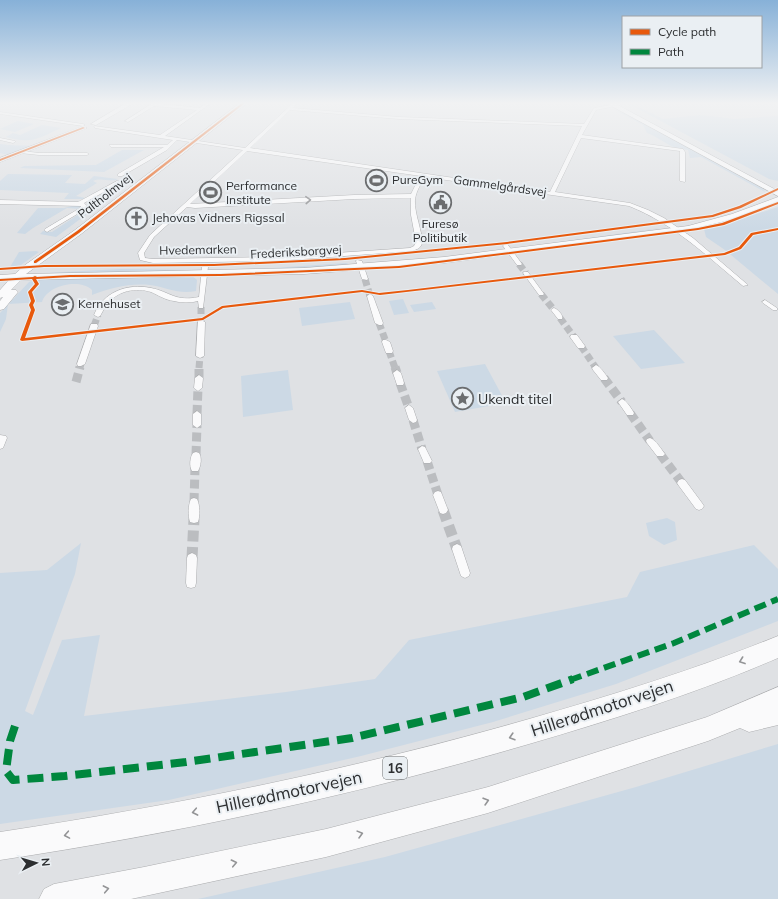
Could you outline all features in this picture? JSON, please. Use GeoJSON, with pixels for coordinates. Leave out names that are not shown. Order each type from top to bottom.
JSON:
{"type":"FeatureCollection","features":[{"type":"Feature","properties":{"kind":"highway","name":"Hillerødmotorvejen"},"geometry":{"type":"LineString","coordinates":[[0,846],[148,822],[309,789],[474,748],[626,702],[778,648]]}},
{"type":"Feature","properties":{"kind":"highway"},"geometry":{"type":"LineString","coordinates":[[708,729],[778,699]]}},
{"type":"Feature","properties":{"kind":"highway"},"geometry":{"type":"LineString","coordinates":[[54,899],[152,880],[341,839],[488,800],[708,729],[778,713]]}},
{"type":"Feature","properties":{"kind":"street"},"geometry":{"type":"LineString","coordinates":[[0,160],[39,145]]}},
{"type":"Feature","properties":{"kind":"street","name":"Paltholmvej"},"geometry":{"type":"LineString","coordinates":[[0,307],[27,273],[74,234],[190,145]]}},
{"type":"Feature","properties":{"kind":"street","name":"Gammelgårdsvej"},"geometry":{"type":"LineString","coordinates":[[220,145],[630,205],[649,212],[673,227],[745,285]]}},
{"type":"Feature","properties":{"kind":"street"},"geometry":{"type":"LineString","coordinates":[[185,206],[250,145]]}},
{"type":"Feature","properties":{"kind":"street"},"geometry":{"type":"LineString","coordinates":[[552,193],[575,145]]}},
{"type":"Feature","properties":{"kind":"street"},"geometry":{"type":"LineString","coordinates":[[644,145],[681,150],[683,152],[683,181]]}},
{"type":"Feature","properties":{"kind":"street"},"geometry":{"type":"LineString","coordinates":[[688,145],[778,193]]}},
{"type":"Feature","properties":{"kind":"street"},"geometry":{"type":"LineString","coordinates":[[690,145],[778,193]]}},
{"type":"Feature","properties":{"kind":"street"},"geometry":{"type":"LineString","coordinates":[[111,146],[168,146]]}},
{"type":"Feature","properties":{"kind":"street"},"geometry":{"type":"LineString","coordinates":[[120,175],[168,146]]}},
{"type":"Feature","properties":{"kind":"street"},"geometry":{"type":"LineString","coordinates":[[22,152],[39,154],[87,154]]}},
{"type":"Feature","properties":{"kind":"street"},"geometry":{"type":"LineString","coordinates":[[185,206],[354,197],[412,196],[415,186],[424,175]]}},
{"type":"Feature","properties":{"kind":"street"},"geometry":{"type":"LineString","coordinates":[[0,202],[80,203],[119,182]]}},
{"type":"Feature","properties":{"kind":"street","name":"Frederiksborgvej"},"geometry":{"type":"LineString","coordinates":[[0,272],[204,271],[444,260],[508,249],[673,227],[735,216],[778,193]]}},
{"type":"Feature","properties":{"kind":"street","name":"Hvedemarken"},"geometry":{"type":"LineString","coordinates":[[185,206],[145,244],[141,252],[142,259],[153,261],[276,259],[411,250],[417,247],[419,242],[412,196]]}},
{"type":"Feature","properties":{"kind":"street"},"geometry":{"type":"LineString","coordinates":[[47,230],[82,209],[84,206],[80,203]]}},
{"type":"Feature","properties":{"kind":"street","name":"Paltholmvej"},"geometry":{"type":"LineString","coordinates":[[36,269],[74,234]]}},
{"type":"Feature","properties":{"kind":"street"},"geometry":{"type":"LineString","coordinates":[[508,249],[519,264]]}},
{"type":"Feature","properties":{"kind":"street"},"geometry":{"type":"LineString","coordinates":[[360,264],[365,280]]}},
{"type":"Feature","properties":{"kind":"street","name":"Frederiksborgvej"},"geometry":{"type":"LineString","coordinates":[[0,278],[17,277],[36,269],[204,271]]}},
{"type":"Feature","properties":{"kind":"street"},"geometry":{"type":"LineString","coordinates":[[201,307],[204,271]]}},
{"type":"Feature","properties":{"kind":"street"},"geometry":{"type":"LineString","coordinates":[[526,273],[541,294]]}},
{"type":"Feature","properties":{"kind":"street"},"geometry":{"type":"LineString","coordinates":[[0,295],[17,277]]}},
{"type":"Feature","properties":{"kind":"street"},"geometry":{"type":"LineString","coordinates":[[98,315],[100,306],[104,300],[110,296],[129,290],[150,290],[176,300],[202,298]]}},
{"type":"Feature","properties":{"kind":"street"},"geometry":{"type":"LineString","coordinates":[[370,296],[379,323]]}},
{"type":"Feature","properties":{"kind":"street"},"geometry":{"type":"LineString","coordinates":[[765,302],[775,309]]}},
{"type":"Feature","properties":{"kind":"street"},"geometry":{"type":"LineString","coordinates":[[554,310],[560,318]]}},
{"type":"Feature","properties":{"kind":"street"},"geometry":{"type":"LineString","coordinates":[[200,356],[201,322]]}},
{"type":"Feature","properties":{"kind":"street"},"geometry":{"type":"LineString","coordinates":[[81,364],[94,326]]}},
{"type":"Feature","properties":{"kind":"street"},"geometry":{"type":"LineString","coordinates":[[574,337],[580,346]]}},
{"type":"Feature","properties":{"kind":"street"},"geometry":{"type":"LineString","coordinates":[[386,342],[389,351]]}},
{"type":"Feature","properties":{"kind":"street"},"geometry":{"type":"LineString","coordinates":[[596,368],[604,378]]}},
{"type":"Feature","properties":{"kind":"street"},"geometry":{"type":"LineString","coordinates":[[397,373],[400,383]]}},
{"type":"Feature","properties":{"kind":"street"},"geometry":{"type":"LineString","coordinates":[[198,388],[199,378]]}},
{"type":"Feature","properties":{"kind":"street"},"geometry":{"type":"LineString","coordinates":[[622,402],[630,413]]}},
{"type":"Feature","properties":{"kind":"street"},"geometry":{"type":"LineString","coordinates":[[409,408],[412,420]]}},
{"type":"Feature","properties":{"kind":"street"},"geometry":{"type":"LineString","coordinates":[[197,414],[197,426]]}},
{"type":"Feature","properties":{"kind":"street"},"geometry":{"type":"LineString","coordinates":[[650,441],[660,454]]}},
{"type":"Feature","properties":{"kind":"street"},"geometry":{"type":"LineString","coordinates":[[422,449],[427,461]]}},
{"type":"Feature","properties":{"kind":"street"},"geometry":{"type":"LineString","coordinates":[[195,468],[196,455]]}},
{"type":"Feature","properties":{"kind":"street"},"geometry":{"type":"LineString","coordinates":[[682,483],[699,506]]}},
{"type":"Feature","properties":{"kind":"street"},"geometry":{"type":"LineString","coordinates":[[438,495],[443,510]]}},
{"type":"Feature","properties":{"kind":"street"},"geometry":{"type":"LineString","coordinates":[[194,502],[194,519]]}},
{"type":"Feature","properties":{"kind":"street"},"geometry":{"type":"LineString","coordinates":[[457,549],[465,573]]}},
{"type":"Feature","properties":{"kind":"street"},"geometry":{"type":"LineString","coordinates":[[191,583],[192,558]]}},
{"type":"Feature","properties":{"kind":"shaded area"},"geometry":{"type":"Polygon","coordinates":[[[0,145],[33,146],[8,155],[0,153],[0,145]]]}},
{"type":"Feature","properties":{"kind":"shaded area"},"geometry":{"type":"Polygon","coordinates":[[[669,145],[684,145],[763,188],[765,192],[701,157],[690,158],[688,150],[669,145]]]}},
{"type":"Feature","properties":{"kind":"shaded area"},"geometry":{"type":"Polygon","coordinates":[[[705,145],[778,145],[778,181],[769,179],[705,145]]]}},
{"type":"Feature","properties":{"kind":"shaded area"},"geometry":{"type":"Polygon","coordinates":[[[122,150],[144,150],[104,172],[20,168],[24,166],[96,165],[122,150]]]}},
{"type":"Feature","properties":{"kind":"shaded area"},"geometry":{"type":"Polygon","coordinates":[[[8,174],[72,175],[65,183],[85,184],[94,176],[118,179],[93,181],[97,183],[76,196],[85,198],[64,199],[69,193],[0,190],[0,181],[8,174]]]}},
{"type":"Feature","properties":{"kind":"shaded area"},"geometry":{"type":"Polygon","coordinates":[[[124,181],[130,182],[56,237],[40,234],[43,231],[52,232],[118,188],[116,188],[124,181]]]}},
{"type":"Feature","properties":{"kind":"shaded area"},"geometry":{"type":"Polygon","coordinates":[[[76,205],[81,206],[80,209],[67,208],[25,234],[17,233],[38,208],[64,208],[76,205]]]}},
{"type":"Feature","properties":{"kind":"shaded area"},"geometry":{"type":"Polygon","coordinates":[[[778,207],[778,294],[725,250],[706,237],[704,229],[717,227],[778,207]]]}},
{"type":"Feature","properties":{"kind":"shaded area"},"geometry":{"type":"Polygon","coordinates":[[[667,227],[620,235],[517,248],[667,227]]]}},
{"type":"Feature","properties":{"kind":"shaded area"},"geometry":{"type":"Polygon","coordinates":[[[19,252],[39,252],[21,265],[10,267],[19,252]]]}},
{"type":"Feature","properties":{"kind":"shaded area"},"geometry":{"type":"Polygon","coordinates":[[[346,263],[352,265],[295,269],[244,270],[346,263]]]}},
{"type":"Feature","properties":{"kind":"shaded area"},"geometry":{"type":"Polygon","coordinates":[[[121,269],[197,270],[191,272],[44,273],[121,269]]]}},
{"type":"Feature","properties":{"kind":"shaded area"},"geometry":{"type":"Polygon","coordinates":[[[192,276],[197,280],[196,291],[190,292],[150,285],[127,285],[92,295],[92,290],[87,286],[80,284],[64,285],[50,291],[42,302],[8,304],[29,282],[41,278],[192,276]]]}},
{"type":"Feature","properties":{"kind":"shaded area"},"geometry":{"type":"Polygon","coordinates":[[[403,299],[409,313],[394,315],[389,301],[403,299]]]}},
{"type":"Feature","properties":{"kind":"shaded area"},"geometry":{"type":"Polygon","coordinates":[[[350,302],[355,319],[302,326],[299,308],[350,302]]]}},
{"type":"Feature","properties":{"kind":"shaded area"},"geometry":{"type":"Polygon","coordinates":[[[432,302],[436,309],[414,312],[410,305],[432,302]]]}},
{"type":"Feature","properties":{"kind":"shaded area"},"geometry":{"type":"Polygon","coordinates":[[[8,305],[6,319],[0,332],[0,313],[8,305]]]}},
{"type":"Feature","properties":{"kind":"shaded area"},"geometry":{"type":"Polygon","coordinates":[[[654,330],[685,363],[641,369],[613,336],[654,330]]]}},
{"type":"Feature","properties":{"kind":"shaded area"},"geometry":{"type":"Polygon","coordinates":[[[485,364],[506,403],[455,412],[437,371],[485,364]]]}},
{"type":"Feature","properties":{"kind":"shaded area"},"geometry":{"type":"Polygon","coordinates":[[[288,370],[293,410],[243,417],[241,376],[288,370]]]}},
{"type":"Feature","properties":{"kind":"shaded area"},"geometry":{"type":"Polygon","coordinates":[[[667,518],[675,522],[677,540],[664,545],[649,536],[646,523],[667,518]]]}},
{"type":"Feature","properties":{"kind":"shaded area"},"geometry":{"type":"Polygon","coordinates":[[[81,543],[75,574],[25,711],[33,715],[62,640],[100,635],[84,716],[286,692],[375,679],[409,640],[627,597],[640,572],[754,545],[778,569],[778,621],[616,684],[493,722],[361,756],[169,800],[0,824],[0,573],[47,570],[81,543]]]}},
{"type":"Feature","properties":{"kind":"shaded area"},"geometry":{"type":"Polygon","coordinates":[[[778,744],[778,899],[198,899],[385,857],[636,787],[778,744]]]}},
{"type":"Feature","properties":{"kind":"tunnel"},"geometry":{"type":"LineString","coordinates":[[519,264],[526,273]]}},
{"type":"Feature","properties":{"kind":"tunnel"},"geometry":{"type":"LineString","coordinates":[[365,279],[370,296]]}},
{"type":"Feature","properties":{"kind":"tunnel"},"geometry":{"type":"LineString","coordinates":[[541,294],[554,310]]}},
{"type":"Feature","properties":{"kind":"tunnel"},"geometry":{"type":"LineString","coordinates":[[201,307],[201,322]]}},
{"type":"Feature","properties":{"kind":"tunnel"},"geometry":{"type":"LineString","coordinates":[[94,326],[98,315]]}},
{"type":"Feature","properties":{"kind":"tunnel"},"geometry":{"type":"LineString","coordinates":[[560,318],[574,337]]}},
{"type":"Feature","properties":{"kind":"tunnel"},"geometry":{"type":"LineString","coordinates":[[379,323],[386,342]]}},
{"type":"Feature","properties":{"kind":"tunnel"},"geometry":{"type":"LineString","coordinates":[[581,346],[596,368]]}},
{"type":"Feature","properties":{"kind":"tunnel"},"geometry":{"type":"LineString","coordinates":[[389,351],[395,368]]}},
{"type":"Feature","properties":{"kind":"tunnel"},"geometry":{"type":"LineString","coordinates":[[199,368],[200,356]]}},
{"type":"Feature","properties":{"kind":"tunnel"},"geometry":{"type":"LineString","coordinates":[[80,368],[81,364]]}},
{"type":"Feature","properties":{"kind":"tunnel"},"geometry":{"type":"LineString","coordinates":[[76,382],[80,367]]}},
{"type":"Feature","properties":{"kind":"tunnel"},"geometry":{"type":"LineString","coordinates":[[395,367],[397,373]]}},
{"type":"Feature","properties":{"kind":"tunnel"},"geometry":{"type":"LineString","coordinates":[[199,368],[199,378]]}},
{"type":"Feature","properties":{"kind":"tunnel"},"geometry":{"type":"LineString","coordinates":[[604,378],[622,402]]}},
{"type":"Feature","properties":{"kind":"tunnel"},"geometry":{"type":"LineString","coordinates":[[400,383],[409,408]]}},
{"type":"Feature","properties":{"kind":"tunnel"},"geometry":{"type":"LineString","coordinates":[[197,414],[198,388]]}},
{"type":"Feature","properties":{"kind":"tunnel"},"geometry":{"type":"LineString","coordinates":[[630,413],[650,441]]}},
{"type":"Feature","properties":{"kind":"tunnel"},"geometry":{"type":"LineString","coordinates":[[413,420],[422,449]]}},
{"type":"Feature","properties":{"kind":"tunnel"},"geometry":{"type":"LineString","coordinates":[[196,455],[197,425]]}},
{"type":"Feature","properties":{"kind":"tunnel"},"geometry":{"type":"LineString","coordinates":[[660,454],[682,483]]}},
{"type":"Feature","properties":{"kind":"tunnel"},"geometry":{"type":"LineString","coordinates":[[427,461],[438,495]]}},
{"type":"Feature","properties":{"kind":"tunnel"},"geometry":{"type":"LineString","coordinates":[[194,502],[195,468]]}},
{"type":"Feature","properties":{"kind":"tunnel"},"geometry":{"type":"LineString","coordinates":[[443,510],[457,549]]}},
{"type":"Feature","properties":{"kind":"tunnel"},"geometry":{"type":"LineString","coordinates":[[192,558],[194,519]]}},
{"type":"Feature","properties":{"kind":"marked path"},"geometry":{"type":"LineString","coordinates":[[15,726],[10,741],[6,771],[13,780],[65,776],[186,762],[352,738],[523,697],[674,643],[778,599]]}},
{"type":"Feature","properties":{"kind":"cycle path"},"geometry":{"type":"LineString","coordinates":[[0,160],[39,145]]}},
{"type":"Feature","properties":{"kind":"cycle path"},"geometry":{"type":"LineString","coordinates":[[35,262],[78,232],[190,145]]}},
{"type":"Feature","properties":{"kind":"cycle path"},"geometry":{"type":"LineString","coordinates":[[0,269],[44,266],[214,265],[345,259],[507,243],[713,216],[740,207],[778,189]]}},
{"type":"Feature","properties":{"kind":"cycle path"},"geometry":{"type":"LineString","coordinates":[[0,280],[70,276],[221,275],[399,267],[698,229],[723,224],[778,203]]}},
{"type":"Feature","properties":{"kind":"cycle path"},"geometry":{"type":"LineString","coordinates":[[35,277],[34,280],[37,284],[30,292],[33,301],[31,305],[33,310],[22,340],[203,319],[222,307],[362,291],[380,294],[725,254],[740,248],[752,234],[778,229]]}},
{"type":"Feature","properties":{"kind":"place","name":"PureGym"},"geometry":{"type":"Point","coordinates":[377,180]}},
{"type":"Feature","properties":{"kind":"place","name":"Performance Institute"},"geometry":{"type":"Point","coordinates":[210,193]}},
{"type":"Feature","properties":{"kind":"place","name":"Furesø Politibutik"},"geometry":{"type":"Point","coordinates":[440,203]}},
{"type":"Feature","properties":{"kind":"place","name":"Jehovas Vidners Rigssal"},"geometry":{"type":"Point","coordinates":[137,218]}},
{"type":"Feature","properties":{"kind":"place","name":"Kernehuset"},"geometry":{"type":"Point","coordinates":[63,304]}},
{"type":"Feature","properties":{"kind":"place","name":"Ukendt titel"},"geometry":{"type":"Point","coordinates":[462,399]}}]}
